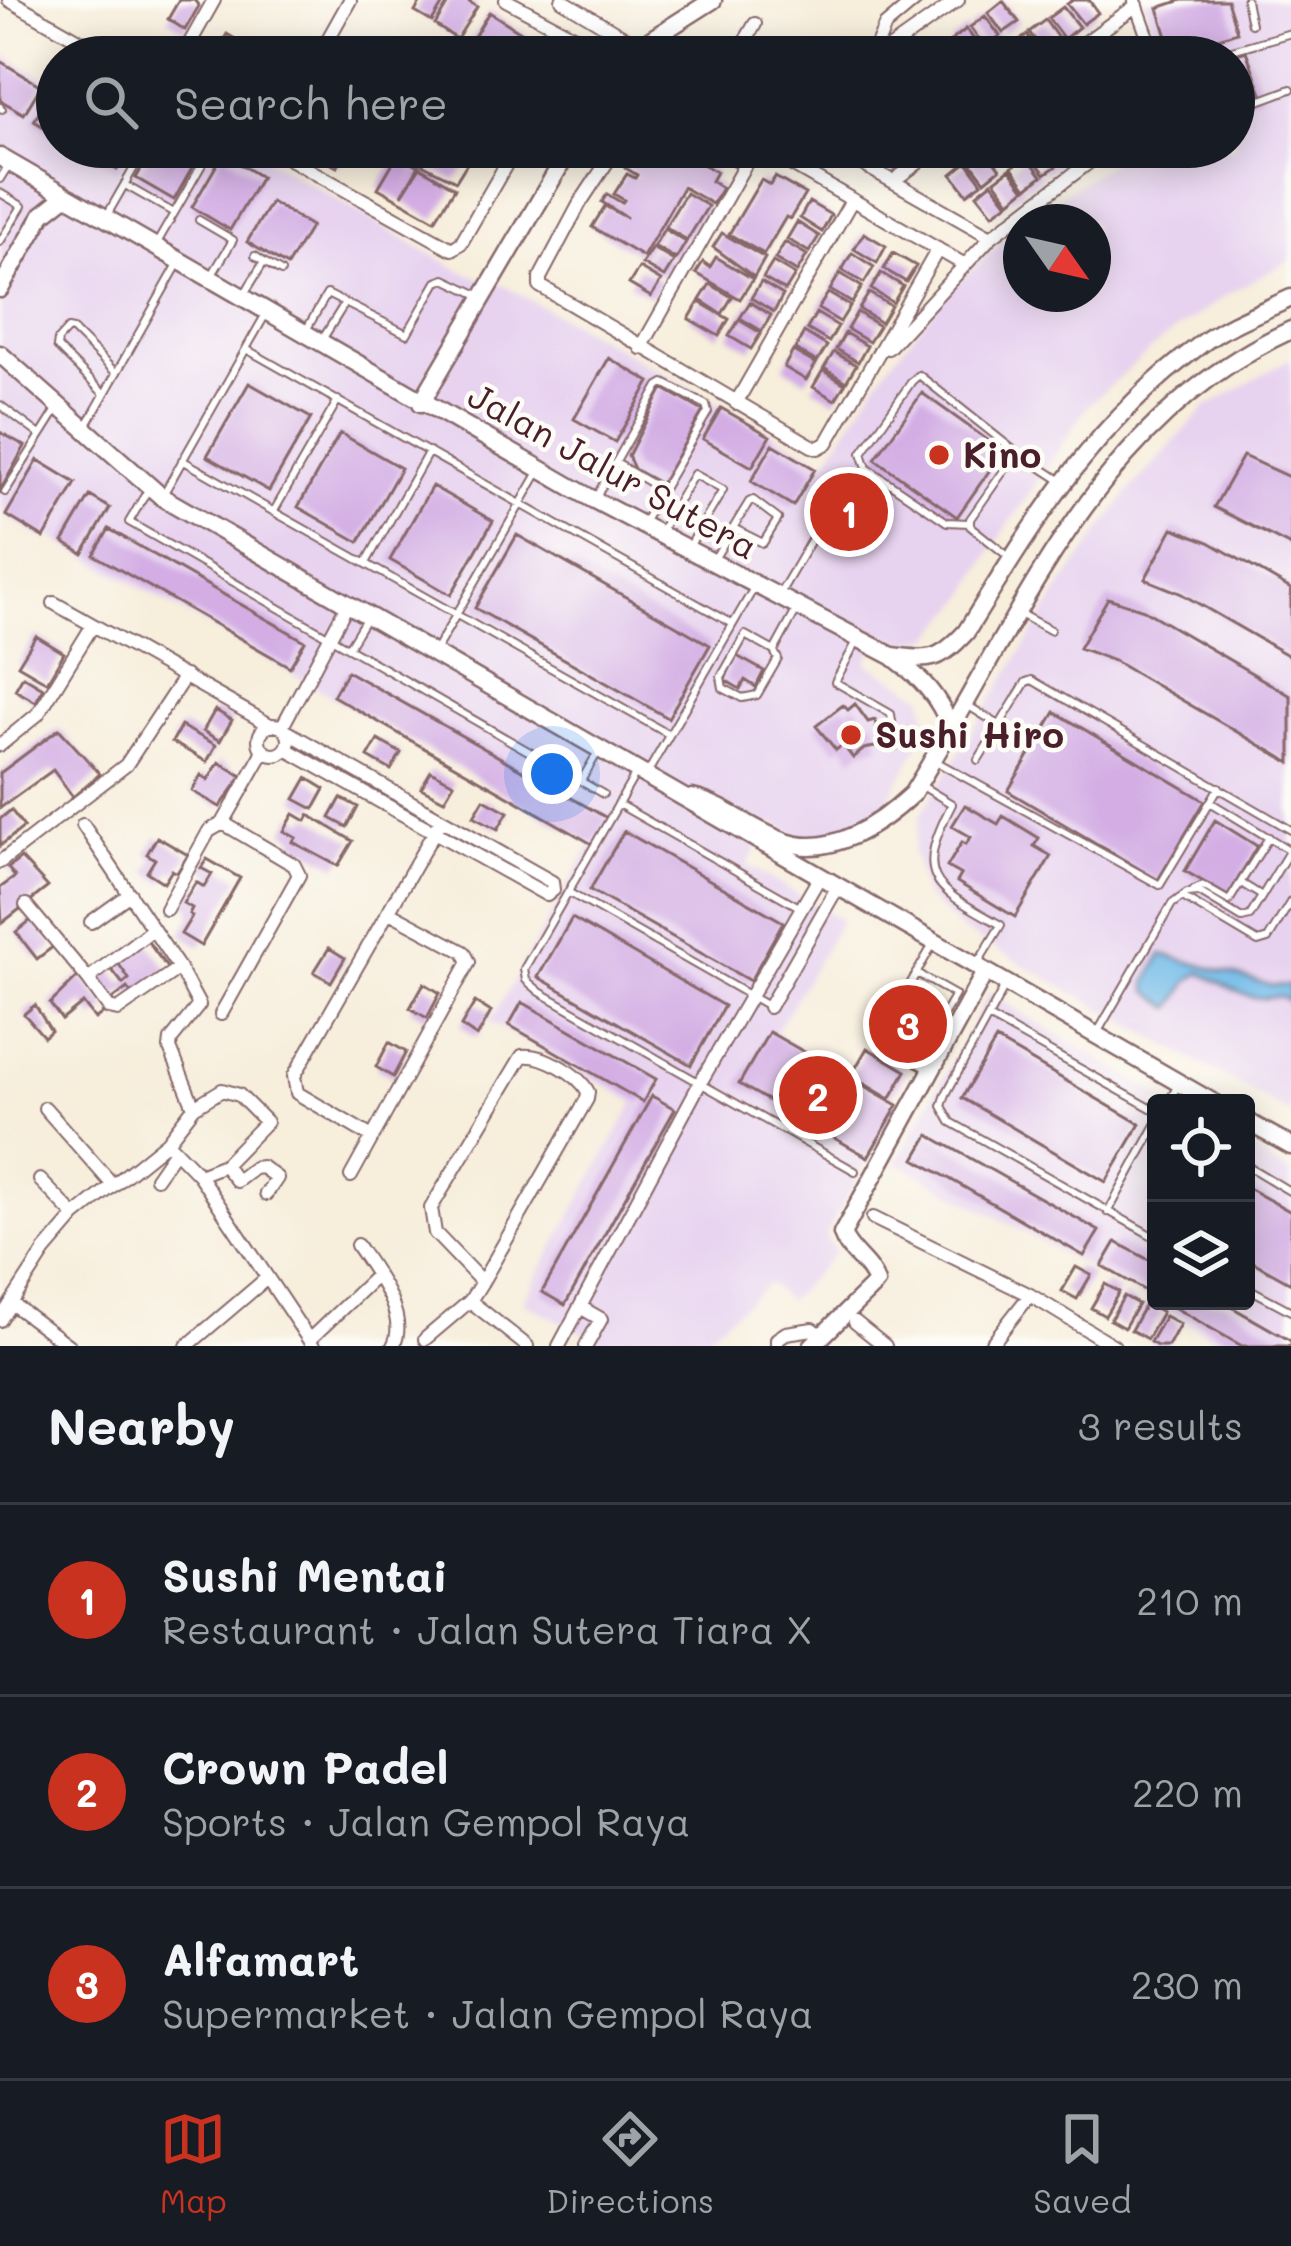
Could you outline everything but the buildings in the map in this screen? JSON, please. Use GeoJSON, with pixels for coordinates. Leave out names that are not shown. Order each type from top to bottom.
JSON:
{"type":"FeatureCollection","features":[{"type":"Feature","properties":{"kind":"main road"},"geometry":{"type":"LineString","coordinates":[[659,36],[712,0]]}},
{"type":"Feature","properties":{"kind":"main road","name":"Jalan Jalur Sutera"},"geometry":{"type":"LineString","coordinates":[[5,160],[594,500],[892,656],[939,699],[951,728]]}},
{"type":"Feature","properties":{"kind":"main road"},"geometry":{"type":"LineString","coordinates":[[421,403],[558,168]]}},
{"type":"Feature","properties":{"kind":"main road"},"geometry":{"type":"LineString","coordinates":[[41,182],[43,214]]}},
{"type":"Feature","properties":{"kind":"main road"},"geometry":{"type":"LineString","coordinates":[[0,289],[43,214],[66,196]]}},
{"type":"Feature","properties":{"kind":"main road"},"geometry":{"type":"LineString","coordinates":[[892,656],[931,661],[950,650],[1063,482],[1119,415],[1204,341],[1291,298]]}},
{"type":"Feature","properties":{"kind":"main road"},"geometry":{"type":"LineString","coordinates":[[684,796],[713,803],[786,843],[808,846],[845,840],[888,816],[919,784],[934,760],[1072,521],[1168,408],[1224,365],[1291,330]]}},
{"type":"Feature","properties":{"kind":"main road"},"geometry":{"type":"LineString","coordinates":[[0,354],[156,492],[1198,1094]]}},
{"type":"Feature","properties":{"kind":"main road"},"geometry":{"type":"LineString","coordinates":[[817,1341],[875,1283],[873,1273],[846,1246],[842,1234],[923,1066],[979,971]]}},
{"type":"Feature","properties":{"kind":"main road"},"geometry":{"type":"LineString","coordinates":[[1255,1126],[1291,1146]]}},
{"type":"Feature","properties":{"kind":"street"},"geometry":{"type":"LineString","coordinates":[[9,0],[73,36]]}},
{"type":"Feature","properties":{"kind":"street"},"geometry":{"type":"LineString","coordinates":[[194,36],[214,0]]}},
{"type":"Feature","properties":{"kind":"street"},"geometry":{"type":"LineString","coordinates":[[330,36],[350,0]]}},
{"type":"Feature","properties":{"kind":"street"},"geometry":{"type":"LineString","coordinates":[[506,0],[574,36]]}},
{"type":"Feature","properties":{"kind":"street"},"geometry":{"type":"LineString","coordinates":[[562,0],[619,36]]}},
{"type":"Feature","properties":{"kind":"street"},"geometry":{"type":"LineString","coordinates":[[882,36],[885,26],[916,0]]}},
{"type":"Feature","properties":{"kind":"street"},"geometry":{"type":"LineString","coordinates":[[906,36],[958,0]]}},
{"type":"Feature","properties":{"kind":"street"},"geometry":{"type":"LineString","coordinates":[[1092,36],[1136,2],[1148,36]]}},
{"type":"Feature","properties":{"kind":"street"},"geometry":{"type":"LineString","coordinates":[[748,36],[755,24]]}},
{"type":"Feature","properties":{"kind":"street"},"geometry":{"type":"LineString","coordinates":[[306,168],[452,249],[461,243],[504,168]]}},
{"type":"Feature","properties":{"kind":"street"},"geometry":{"type":"LineString","coordinates":[[603,168],[540,278],[544,292],[812,446],[826,443],[938,249]]}},
{"type":"Feature","properties":{"kind":"street"},"geometry":{"type":"LineString","coordinates":[[640,348],[742,168]]}},
{"type":"Feature","properties":{"kind":"street"},"geometry":{"type":"LineString","coordinates":[[797,168],[965,265]]}},
{"type":"Feature","properties":{"kind":"street"},"geometry":{"type":"LineString","coordinates":[[808,174],[812,168]]}},
{"type":"Feature","properties":{"kind":"street"},"geometry":{"type":"LineString","coordinates":[[867,168],[991,236]]}},
{"type":"Feature","properties":{"kind":"street"},"geometry":{"type":"LineString","coordinates":[[893,182],[912,168]]}},
{"type":"Feature","properties":{"kind":"street"},"geometry":{"type":"LineString","coordinates":[[875,362],[991,236],[1081,168]]}},
{"type":"Feature","properties":{"kind":"street"},"geometry":{"type":"LineString","coordinates":[[736,403],[852,200]]}},
{"type":"Feature","properties":{"kind":"street"},"geometry":{"type":"LineString","coordinates":[[54,603],[184,676],[280,728],[441,818],[552,882],[553,890],[547,895],[286,749],[280,728],[347,605]]}},
{"type":"Feature","properties":{"kind":"street"},"geometry":{"type":"LineString","coordinates":[[0,745],[38,714],[93,625]]}},
{"type":"Feature","properties":{"kind":"street"},"geometry":{"type":"LineString","coordinates":[[0,862],[126,765],[184,676]]}},
{"type":"Feature","properties":{"kind":"street"},"geometry":{"type":"LineString","coordinates":[[280,728],[261,733],[259,742],[273,755],[286,749]]}},
{"type":"Feature","properties":{"kind":"street"},"geometry":{"type":"LineString","coordinates":[[166,909],[209,831],[223,824],[264,751]]}},
{"type":"Feature","properties":{"kind":"street"},"geometry":{"type":"LineString","coordinates":[[373,1137],[297,1093],[294,1076],[441,818]]}},
{"type":"Feature","properties":{"kind":"street"},"geometry":{"type":"LineString","coordinates":[[221,1014],[299,875],[294,865],[223,824]]}},
{"type":"Feature","properties":{"kind":"street"},"geometry":{"type":"LineString","coordinates":[[83,825],[199,1005],[171,1040],[170,1048],[194,1107]]}},
{"type":"Feature","properties":{"kind":"street"},"geometry":{"type":"LineString","coordinates":[[559,1346],[700,1083],[819,878]]}},
{"type":"Feature","properties":{"kind":"street"},"geometry":{"type":"LineString","coordinates":[[769,1007],[837,888]]}},
{"type":"Feature","properties":{"kind":"street"},"geometry":{"type":"LineString","coordinates":[[91,922],[130,895]]}},
{"type":"Feature","properties":{"kind":"street"},"geometry":{"type":"LineString","coordinates":[[26,905],[109,1009],[118,1010],[179,968]]}},
{"type":"Feature","properties":{"kind":"street"},"geometry":{"type":"LineString","coordinates":[[351,1177],[469,962],[464,952],[389,912]]}},
{"type":"Feature","properties":{"kind":"street"},"geometry":{"type":"LineString","coordinates":[[88,979],[153,929]]}},
{"type":"Feature","properties":{"kind":"street"},"geometry":{"type":"LineString","coordinates":[[425,1339],[470,1301],[482,1282],[587,1099],[581,1080],[533,1054],[522,1056],[431,1208],[435,1233],[482,1282]]}},
{"type":"Feature","properties":{"kind":"street"},"geometry":{"type":"LineString","coordinates":[[156,1178],[194,1107],[221,1090],[239,1095],[266,1122],[224,1165],[199,1175]]}},
{"type":"Feature","properties":{"kind":"street"},"geometry":{"type":"LineString","coordinates":[[45,1108],[113,1184]]}},
{"type":"Feature","properties":{"kind":"street"},"geometry":{"type":"LineString","coordinates":[[170,1147],[199,1175],[311,1343],[377,1275]]}},
{"type":"Feature","properties":{"kind":"street"},"geometry":{"type":"LineString","coordinates":[[0,1320],[45,1251],[75,1216],[170,1147]]}},
{"type":"Feature","properties":{"kind":"street"},"geometry":{"type":"LineString","coordinates":[[224,1165],[237,1181],[262,1167],[277,1178],[266,1193]]}},
{"type":"Feature","properties":{"kind":"street"},"geometry":{"type":"LineString","coordinates":[[40,1180],[75,1216]]}},
{"type":"Feature","properties":{"kind":"street"},"geometry":{"type":"LineString","coordinates":[[873,1218],[1030,1295],[1114,1346]]}},
{"type":"Feature","properties":{"kind":"street"},"geometry":{"type":"LineString","coordinates":[[357,1245],[398,1322],[399,1335],[393,1346]]}},
{"type":"Feature","properties":{"kind":"street"},"geometry":{"type":"LineString","coordinates":[[187,1346],[267,1278]]}},
{"type":"Feature","properties":{"kind":"street"},"geometry":{"type":"LineString","coordinates":[[990,1346],[1030,1295]]}},
{"type":"Feature","properties":{"kind":"street"},"geometry":{"type":"LineString","coordinates":[[470,1301],[527,1346]]}},
{"type":"Feature","properties":{"kind":"street"},"geometry":{"type":"LineString","coordinates":[[11,1303],[69,1346]]}},
{"type":"Feature","properties":{"kind":"street"},"geometry":{"type":"LineString","coordinates":[[580,1307],[601,1318],[586,1346]]}},
{"type":"Feature","properties":{"kind":"street"},"geometry":{"type":"LineString","coordinates":[[855,1322],[885,1346]]}},
{"type":"Feature","properties":{"kind":"street"},"geometry":{"type":"LineString","coordinates":[[778,1346],[786,1333],[813,1329],[817,1341]]}},
{"type":"Feature","properties":{"kind":"lane"},"geometry":{"type":"LineString","coordinates":[[1246,0],[1251,25]]}},
{"type":"Feature","properties":{"kind":"lane"},"geometry":{"type":"LineString","coordinates":[[1255,43],[1291,33]]}},
{"type":"Feature","properties":{"kind":"lane"},"geometry":{"type":"LineString","coordinates":[[1255,102],[1291,89]]}},
{"type":"Feature","properties":{"kind":"lane"},"geometry":{"type":"LineString","coordinates":[[0,179],[5,160]]}},
{"type":"Feature","properties":{"kind":"lane"},"geometry":{"type":"LineString","coordinates":[[105,218],[134,168]]}},
{"type":"Feature","properties":{"kind":"lane"},"geometry":{"type":"LineString","coordinates":[[155,246],[200,168]]}},
{"type":"Feature","properties":{"kind":"lane"},"geometry":{"type":"LineString","coordinates":[[124,185],[174,214]]}},
{"type":"Feature","properties":{"kind":"lane"},"geometry":{"type":"LineString","coordinates":[[0,193],[22,206],[0,242]]}},
{"type":"Feature","properties":{"kind":"lane"},"geometry":{"type":"LineString","coordinates":[[199,220],[233,240],[211,279]]}},
{"type":"Feature","properties":{"kind":"lane"},"geometry":{"type":"LineString","coordinates":[[255,256],[280,272]]}},
{"type":"Feature","properties":{"kind":"lane"},"geometry":{"type":"LineString","coordinates":[[85,428],[180,261]]}},
{"type":"Feature","properties":{"kind":"lane"},"geometry":{"type":"LineString","coordinates":[[242,297],[264,262]]}},
{"type":"Feature","properties":{"kind":"lane"},"geometry":{"type":"LineString","coordinates":[[312,338],[327,294],[407,334],[437,282],[445,279],[481,296]]}},
{"type":"Feature","properties":{"kind":"lane"},"geometry":{"type":"LineString","coordinates":[[312,338],[345,303]]}},
{"type":"Feature","properties":{"kind":"lane"},"geometry":{"type":"LineString","coordinates":[[266,312],[182,460],[129,522],[603,794]]}},
{"type":"Feature","properties":{"kind":"lane"},"geometry":{"type":"LineString","coordinates":[[104,394],[57,347],[58,340],[68,329],[73,330],[116,374]]}},
{"type":"Feature","properties":{"kind":"lane"},"geometry":{"type":"LineString","coordinates":[[246,349],[733,624]]}},
{"type":"Feature","properties":{"kind":"lane"},"geometry":{"type":"LineString","coordinates":[[1012,559],[969,523],[947,522],[867,469],[862,453],[919,375],[1016,452],[1063,482]]}},
{"type":"Feature","properties":{"kind":"lane"},"geometry":{"type":"LineString","coordinates":[[594,500],[661,384],[706,405],[708,412],[662,490],[650,531]]}},
{"type":"Feature","properties":{"kind":"lane"},"geometry":{"type":"LineString","coordinates":[[274,512],[338,400]]}},
{"type":"Feature","properties":{"kind":"lane"},"geometry":{"type":"LineString","coordinates":[[0,405],[40,435]]}},
{"type":"Feature","properties":{"kind":"lane"},"geometry":{"type":"LineString","coordinates":[[5,491],[60,405]]}},
{"type":"Feature","properties":{"kind":"lane"},"geometry":{"type":"LineString","coordinates":[[365,563],[429,451]]}},
{"type":"Feature","properties":{"kind":"lane"},"geometry":{"type":"LineString","coordinates":[[969,523],[1016,452]]}},
{"type":"Feature","properties":{"kind":"lane"},"geometry":{"type":"LineString","coordinates":[[182,460],[668,734]]}},
{"type":"Feature","properties":{"kind":"lane"},"geometry":{"type":"LineString","coordinates":[[616,463],[662,490]]}},
{"type":"Feature","properties":{"kind":"lane"},"geometry":{"type":"LineString","coordinates":[[433,655],[541,470]]}},
{"type":"Feature","properties":{"kind":"lane"},"geometry":{"type":"LineString","coordinates":[[650,531],[694,473],[723,490],[687,550]]}},
{"type":"Feature","properties":{"kind":"lane"},"geometry":{"type":"LineString","coordinates":[[711,564],[733,528],[753,500],[778,519],[763,543],[733,528]]}},
{"type":"Feature","properties":{"kind":"lane"},"geometry":{"type":"LineString","coordinates":[[777,598],[814,535]]}},
{"type":"Feature","properties":{"kind":"lane"},"geometry":{"type":"LineString","coordinates":[[754,586],[668,734],[618,804],[524,969],[526,980],[540,992],[856,1171]]}},
{"type":"Feature","properties":{"kind":"lane"},"geometry":{"type":"LineString","coordinates":[[774,651],[797,609]]}},
{"type":"Feature","properties":{"kind":"lane"},"geometry":{"type":"LineString","coordinates":[[1019,613],[1049,631]]}},
{"type":"Feature","properties":{"kind":"lane"},"geometry":{"type":"LineString","coordinates":[[349,648],[367,616]]}},
{"type":"Feature","properties":{"kind":"lane"},"geometry":{"type":"LineString","coordinates":[[745,635],[774,651],[778,658],[758,695],[742,698],[722,688],[721,677],[745,635]]}},
{"type":"Feature","properties":{"kind":"lane"},"geometry":{"type":"LineString","coordinates":[[857,640],[835,682],[891,714],[896,746]]}},
{"type":"Feature","properties":{"kind":"lane"},"geometry":{"type":"LineString","coordinates":[[978,760],[1026,682],[1032,680],[1291,830]]}},
{"type":"Feature","properties":{"kind":"lane"},"geometry":{"type":"LineString","coordinates":[[965,704],[999,725]]}},
{"type":"Feature","properties":{"kind":"lane"},"geometry":{"type":"LineString","coordinates":[[580,781],[600,749]]}},
{"type":"Feature","properties":{"kind":"lane"},"geometry":{"type":"LineString","coordinates":[[934,760],[1154,885],[1164,883],[1219,787]]}},
{"type":"Feature","properties":{"kind":"lane"},"geometry":{"type":"LineString","coordinates":[[919,784],[952,804],[933,841],[932,866],[940,884],[952,897],[1001,925],[979,971]]}},
{"type":"Feature","properties":{"kind":"lane"},"geometry":{"type":"LineString","coordinates":[[1188,895],[1198,892],[1242,918],[1250,916],[1290,849],[1210,802]]}},
{"type":"Feature","properties":{"kind":"lane"},"geometry":{"type":"LineString","coordinates":[[618,804],[801,908]]}},
{"type":"Feature","properties":{"kind":"lane"},"geometry":{"type":"LineString","coordinates":[[1095,1036],[1172,904],[1203,886],[1229,901],[1269,837]]}},
{"type":"Feature","properties":{"kind":"lane"},"geometry":{"type":"LineString","coordinates":[[1241,884],[1262,896]]}},
{"type":"Feature","properties":{"kind":"lane"},"geometry":{"type":"LineString","coordinates":[[568,892],[769,1007]]}},
{"type":"Feature","properties":{"kind":"lane"},"geometry":{"type":"LineString","coordinates":[[1188,895],[1258,941],[1268,939],[1291,901]]}},
{"type":"Feature","properties":{"kind":"lane"},"geometry":{"type":"LineString","coordinates":[[916,973],[955,995],[923,1066],[878,1040],[916,973],[933,944]]}},
{"type":"Feature","properties":{"kind":"lane"},"geometry":{"type":"LineString","coordinates":[[1005,986],[946,1094],[942,1106],[951,1122],[1147,1233]]}},
{"type":"Feature","properties":{"kind":"lane"},"geometry":{"type":"LineString","coordinates":[[988,1017],[1147,1106]]}},
{"type":"Feature","properties":{"kind":"lane"},"geometry":{"type":"LineString","coordinates":[[1173,1094],[1179,1083]]}},
{"type":"Feature","properties":{"kind":"lane"},"geometry":{"type":"LineString","coordinates":[[1108,1212],[1147,1141]]}},
{"type":"Feature","properties":{"kind":"lane"},"geometry":{"type":"LineString","coordinates":[[1255,1170],[1291,1192]]}},
{"type":"Feature","properties":{"kind":"lane"},"geometry":{"type":"LineString","coordinates":[[1255,1292],[1291,1311]]}},
{"type":"Feature","properties":{"kind":"shaded area"},"geometry":{"type":"Polygon","coordinates":[[[1144,0],[1291,0],[1291,260],[1231,292],[1162,340],[1089,404],[989,554],[968,595],[932,637],[905,643],[882,634],[866,662],[923,696],[926,712],[922,740],[880,814],[848,831],[803,838],[771,823],[747,865],[841,920],[775,1034],[898,1104],[825,1236],[836,1252],[788,1301],[769,1283],[706,1336],[715,1346],[610,1346],[523,1302],[635,1102],[490,1022],[592,844],[0,508],[0,53],[36,73],[36,168],[282,168],[461,271],[508,288],[826,462],[886,368],[951,290],[1003,239],[1003,312],[1111,312],[1111,204],[1048,204],[1102,168],[1255,168],[1255,36],[1155,36],[1144,0]]]}},
{"type":"Feature","properties":{"kind":"shaded area"},"geometry":{"type":"Polygon","coordinates":[[[1291,358],[1291,1114],[963,931],[925,896],[913,852],[921,814],[1063,585],[1127,494],[1205,408],[1291,358]]]}},
{"type":"Feature","properties":{"kind":"shaded area"},"geometry":{"type":"Polygon","coordinates":[[[989,993],[1158,1094],[1147,1094],[1147,1300],[897,1162],[989,993]]]}},
{"type":"Feature","properties":{"kind":"shaded area"},"geometry":{"type":"Polygon","coordinates":[[[1255,1152],[1291,1174],[1291,1346],[1231,1346],[1166,1310],[1255,1310],[1255,1152]]]}},
{"type":"Feature","properties":{"kind":"water"},"geometry":{"type":"Polygon","coordinates":[[[1162,954],[1273,986],[1290,985],[1291,1003],[1281,996],[1247,996],[1200,973],[1172,1008],[1148,991],[1147,982],[1162,954]]]}},
{"type":"Feature","properties":{"kind":"place","name":"Kino"},"geometry":{"type":"Point","coordinates":[939,455]}},
{"type":"Feature","properties":{"kind":"place","name":"Sushi Mentai"},"geometry":{"type":"Point","coordinates":[849,512]}},
{"type":"Feature","properties":{"kind":"place","name":"Sushi Hiro"},"geometry":{"type":"Point","coordinates":[851,735]}},
{"type":"Feature","properties":{"kind":"place","name":"Alfamart"},"geometry":{"type":"Point","coordinates":[908,1024]}},
{"type":"Feature","properties":{"kind":"place","name":"Crown Padel"},"geometry":{"type":"Point","coordinates":[818,1095]}}]}
